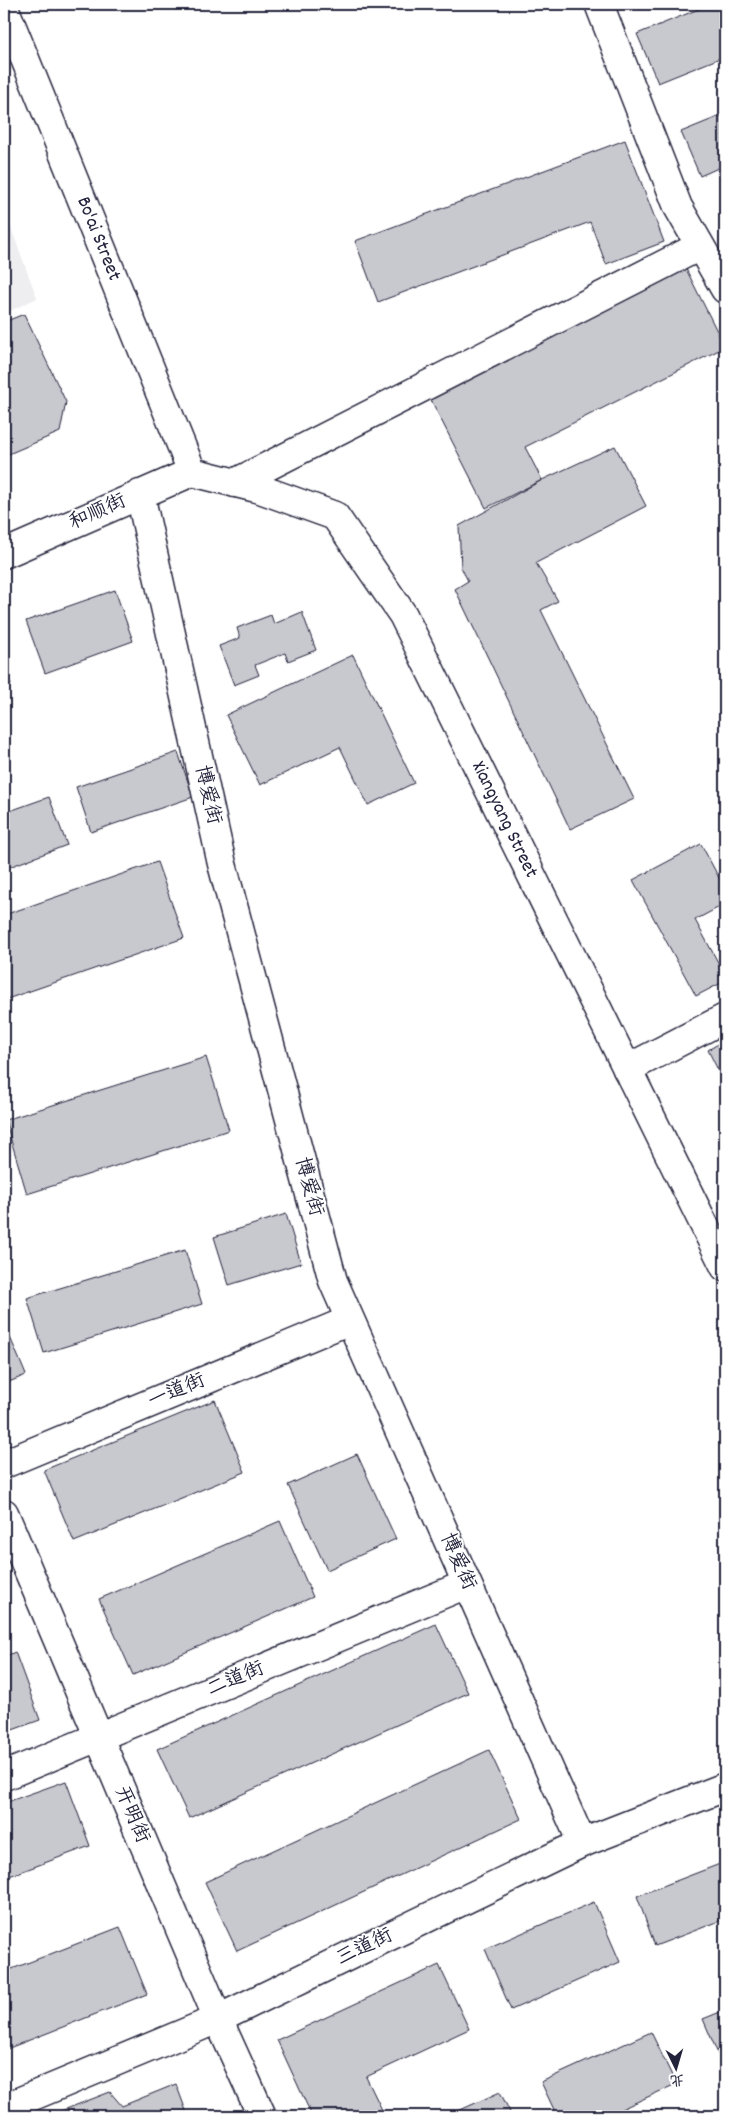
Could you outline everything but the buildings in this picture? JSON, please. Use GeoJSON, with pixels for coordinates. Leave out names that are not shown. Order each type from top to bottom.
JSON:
{"type":"FeatureCollection","features":[{"type":"Feature","properties":{"kind":"street"},"geometry":{"type":"LineString","coordinates":[[598,4],[678,207],[725,289]]}},
{"type":"Feature","properties":{"kind":"street","name":"Bo'ai Street"},"geometry":{"type":"LineString","coordinates":[[4,7],[192,472]]}},
{"type":"Feature","properties":{"kind":"street"},"geometry":{"type":"LineString","coordinates":[[235,483],[700,246]]}},
{"type":"Feature","properties":{"kind":"street","name":"Xiangyang Street"},"geometry":{"type":"LineString","coordinates":[[192,472],[260,489],[335,516],[403,615],[725,1267]]}},
{"type":"Feature","properties":{"kind":"street","name":"和顺街"},"geometry":{"type":"LineString","coordinates":[[4,554],[192,472]]}},
{"type":"Feature","properties":{"kind":"street","name":"博爱街"},"geometry":{"type":"LineString","coordinates":[[140,494],[222,864],[333,1281],[582,1843]]}},
{"type":"Feature","properties":{"kind":"street"},"geometry":{"type":"LineString","coordinates":[[627,1069],[725,1018]]}},
{"type":"Feature","properties":{"kind":"street","name":"一道街"},"geometry":{"type":"LineString","coordinates":[[4,1464],[350,1320]]}},
{"type":"Feature","properties":{"kind":"street","name":"开明街"},"geometry":{"type":"LineString","coordinates":[[4,1513],[218,2019],[262,2116]]}},
{"type":"Feature","properties":{"kind":"street","name":"二道街"},"geometry":{"type":"LineString","coordinates":[[4,1776],[467,1584]]}},
{"type":"Feature","properties":{"kind":"street","name":"三道街"},"geometry":{"type":"LineString","coordinates":[[4,2108],[218,2019],[582,1843],[725,1787]]}},
{"type":"Feature","properties":{"kind":"shaded area"},"geometry":{"type":"Polygon","coordinates":[[[4,209],[37,298],[4,314],[4,209]]]}}]}
